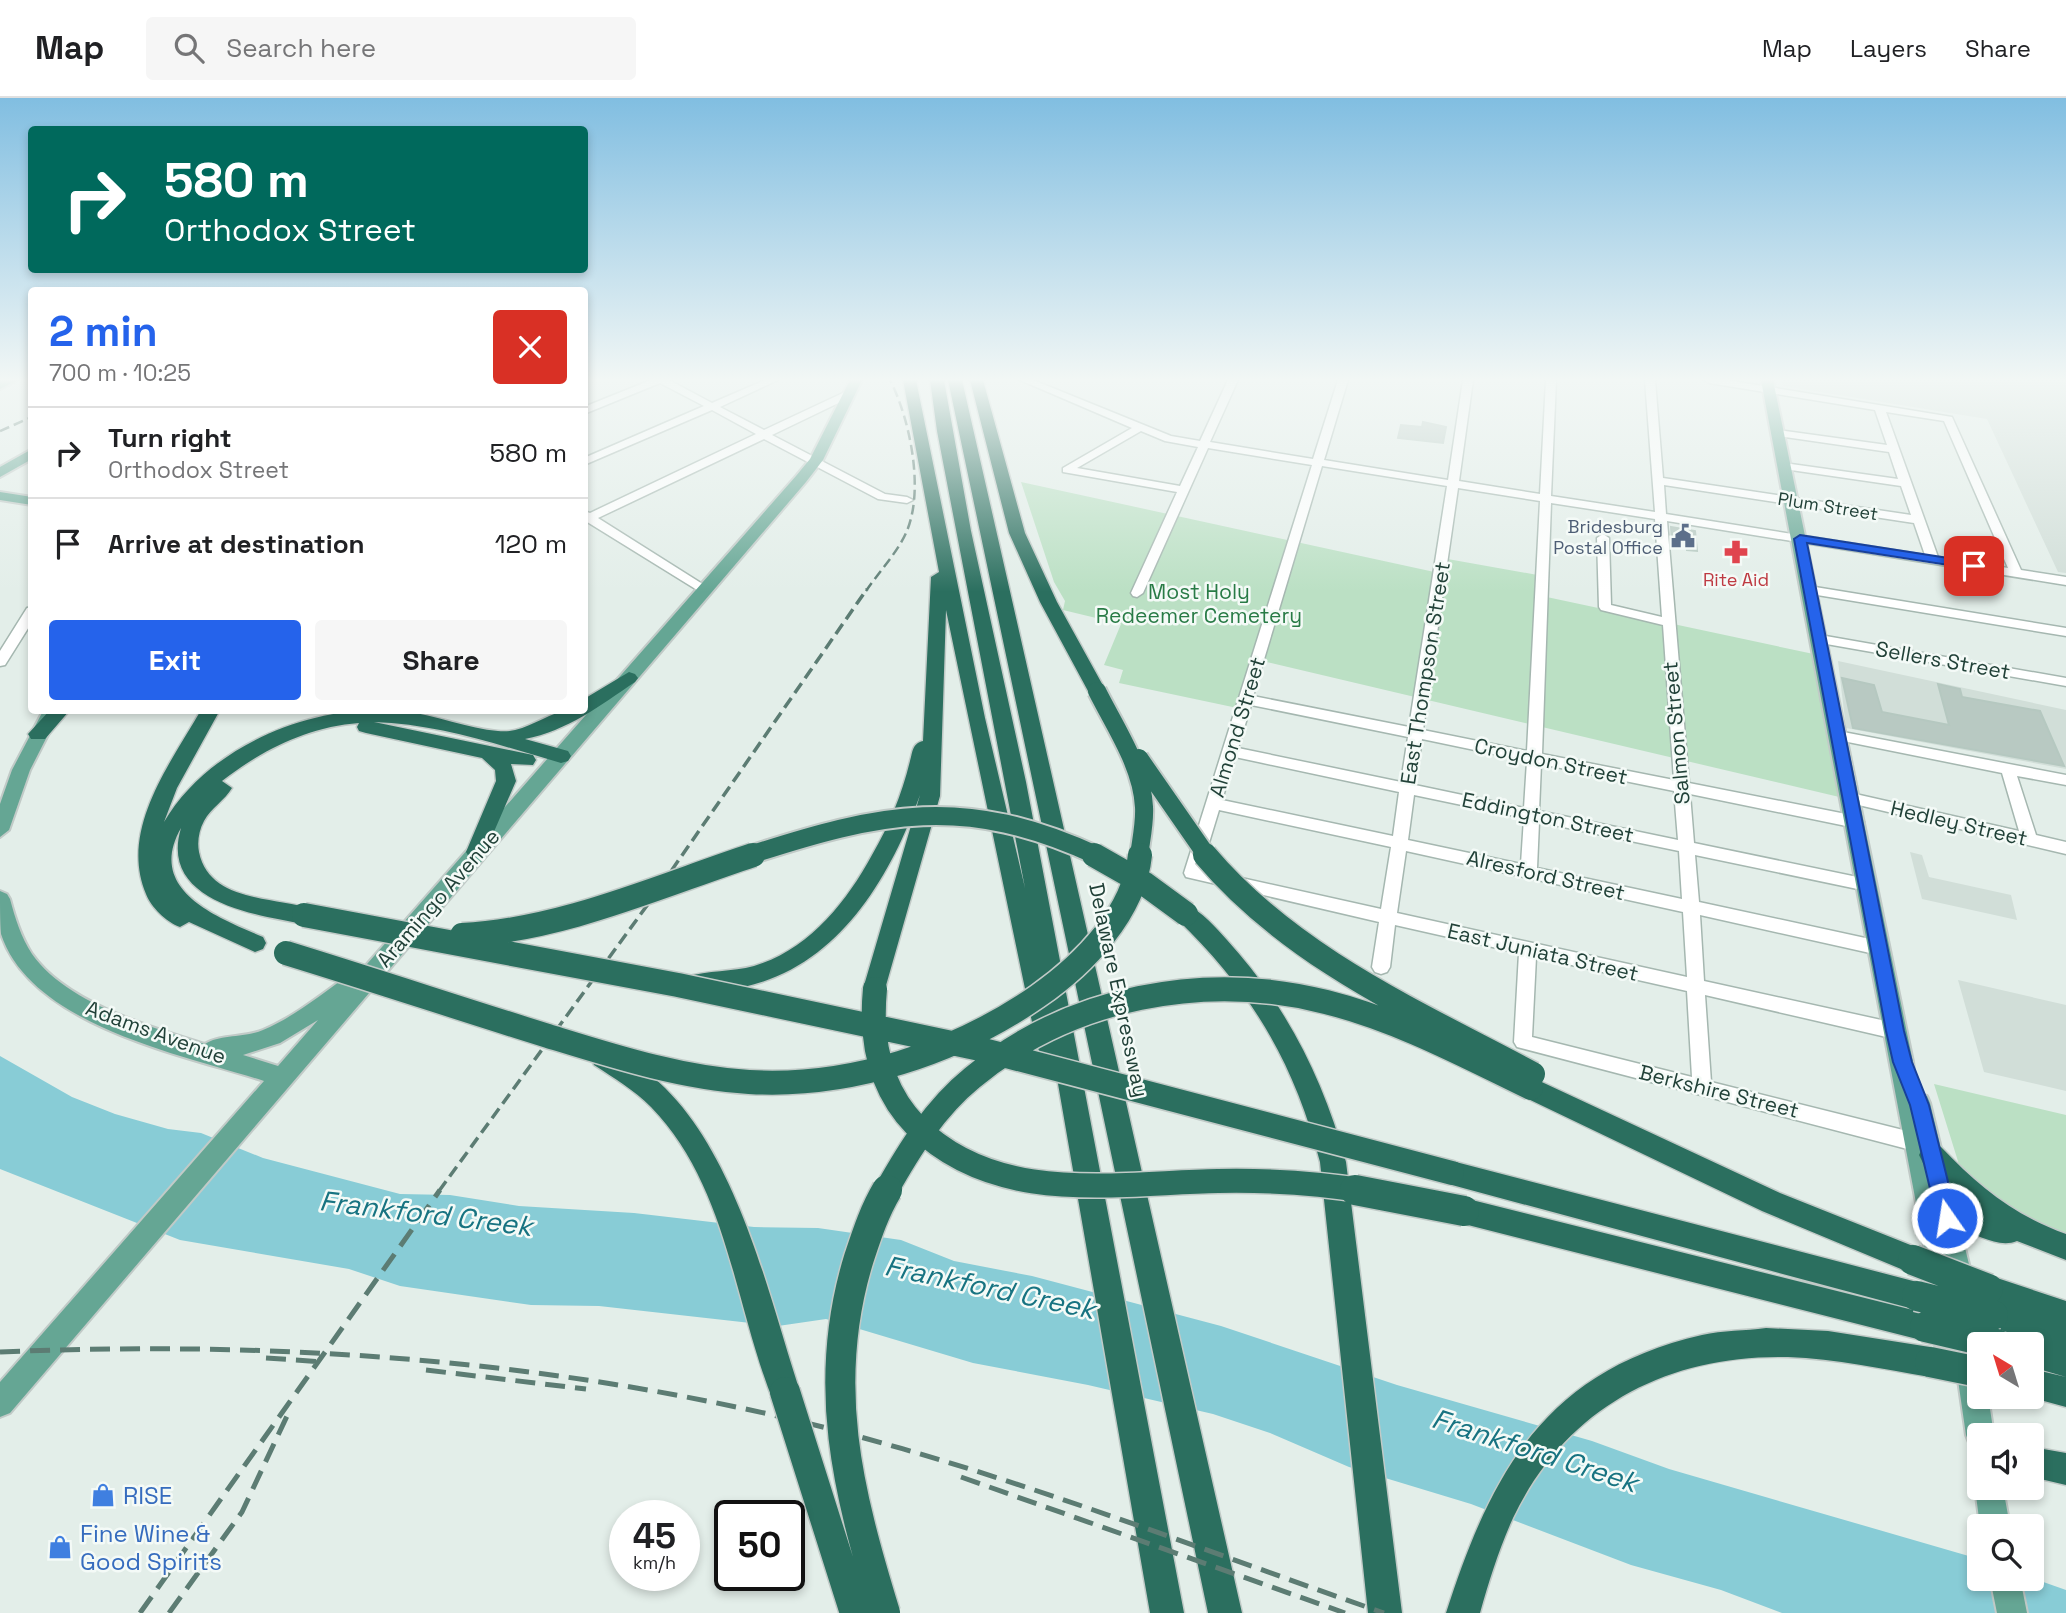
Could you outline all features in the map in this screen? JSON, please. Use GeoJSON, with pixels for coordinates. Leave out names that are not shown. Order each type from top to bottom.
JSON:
{"type":"FeatureCollection","features":[{"type":"Feature","properties":{"kind":"highway"},"geometry":{"type":"LineString","coordinates":[[925,451],[998,819],[1104,1280]]}},
{"type":"Feature","properties":{"kind":"highway","name":"Delaware Expressway"},"geometry":{"type":"LineString","coordinates":[[959,451],[1155,1294],[1225,1613]]}},
{"type":"Feature","properties":{"kind":"highway","name":"Delaware Expressway"},"geometry":{"type":"LineString","coordinates":[[961,451],[1104,1280],[1167,1613]]}},
{"type":"Feature","properties":{"kind":"highway"},"geometry":{"type":"LineString","coordinates":[[996,451],[1009,509],[1052,610],[1097,691],[1187,832],[1251,903],[1335,966],[1534,1082],[1771,1202],[1913,1260],[1990,1302],[2066,1334]]}},
{"type":"Feature","properties":{"kind":"highway"},"geometry":{"type":"LineString","coordinates":[[935,505],[940,595],[930,796],[875,989],[872,1024],[876,1057],[900,1108],[930,1139],[968,1164],[989,1174],[1026,1183],[1305,1183],[1383,1193],[1464,1210],[1967,1337]]}},
{"type":"Feature","properties":{"kind":"highway"},"geometry":{"type":"LineString","coordinates":[[678,985],[715,983],[756,974],[809,949],[848,913],[894,836],[918,772],[936,676]]}},
{"type":"Feature","properties":{"kind":"highway"},"geometry":{"type":"LineString","coordinates":[[588,705],[629,678]]}},
{"type":"Feature","properties":{"kind":"highway"},"geometry":{"type":"LineString","coordinates":[[209,714],[150,827],[145,851],[146,874],[154,894],[169,911],[187,923],[210,933],[255,943],[580,1045],[716,1078],[788,1083],[863,1072],[944,1046],[981,1030],[1040,997],[1065,978],[1104,937],[1129,894],[1143,849],[1141,790],[1097,691]]}},
{"type":"Feature","properties":{"kind":"highway"},"geometry":{"type":"LineString","coordinates":[[38,734],[57,714]]}},
{"type":"Feature","properties":{"kind":"highway"},"geometry":{"type":"LineString","coordinates":[[572,714],[541,730],[490,744],[381,729],[343,730],[283,750],[245,771],[215,794],[190,832],[188,860],[197,875],[213,890],[238,900],[304,915],[429,936],[678,985],[980,1049],[1917,1296],[1990,1302],[2066,1315]]}},
{"type":"Feature","properties":{"kind":"highway"},"geometry":{"type":"LineString","coordinates":[[255,943],[186,910],[166,881],[162,864],[166,835],[183,808],[205,785],[251,751],[282,736],[347,718],[401,717],[557,761]]}},
{"type":"Feature","properties":{"kind":"highway"},"geometry":{"type":"LineString","coordinates":[[477,852],[506,781],[504,768],[490,744]]}},
{"type":"Feature","properties":{"kind":"highway"},"geometry":{"type":"LineString","coordinates":[[429,936],[524,929],[830,830],[874,820],[922,814],[986,818],[1059,838],[1127,871],[1186,914],[1229,954],[1263,997],[1293,1048],[1316,1100],[1333,1162],[1385,1613]]}},
{"type":"Feature","properties":{"kind":"highway"},"geometry":{"type":"LineString","coordinates":[[886,1613],[854,1503],[840,1427],[840,1350],[849,1283],[871,1215],[908,1148],[944,1104],[986,1065],[1042,1030],[1103,1005],[1160,992],[1239,988],[1295,995],[1355,1009],[1534,1082]]}},
{"type":"Feature","properties":{"kind":"highway"},"geometry":{"type":"LineString","coordinates":[[580,1045],[622,1069],[663,1102],[682,1121],[712,1171],[855,1613]]}},
{"type":"Feature","properties":{"kind":"highway"},"geometry":{"type":"LineString","coordinates":[[1923,1148],[1991,1213],[2008,1224],[2058,1244]]}},
{"type":"Feature","properties":{"kind":"highway"},"geometry":{"type":"LineString","coordinates":[[1938,1218],[1968,1220],[2058,1244]]}},
{"type":"Feature","properties":{"kind":"highway"},"geometry":{"type":"LineString","coordinates":[[1463,1613],[1487,1535],[1525,1466],[1573,1411],[1627,1374],[1657,1362],[1725,1345],[1809,1344],[1967,1370]]}},
{"type":"Feature","properties":{"kind":"highway"},"geometry":{"type":"LineString","coordinates":[[2044,1357],[2066,1363]]}},
{"type":"Feature","properties":{"kind":"highway"},"geometry":{"type":"LineString","coordinates":[[2044,1387],[2066,1392]]}},
{"type":"Feature","properties":{"kind":"highway"},"geometry":{"type":"LineString","coordinates":[[2044,1464],[2066,1469]]}},
{"type":"Feature","properties":{"kind":"main road","name":"Aramingo Avenue"},"geometry":{"type":"LineString","coordinates":[[0,1404],[125,1256],[706,590],[816,460],[821,451]]}},
{"type":"Feature","properties":{"kind":"main road"},"geometry":{"type":"LineString","coordinates":[[1781,451],[1895,1031],[1902,1062],[1919,1105],[1923,1148],[1938,1218],[1939,1267],[1964,1345],[1978,1423]]}},
{"type":"Feature","properties":{"kind":"main road"},"geometry":{"type":"LineString","coordinates":[[0,474],[28,456]]}},
{"type":"Feature","properties":{"kind":"main road"},"geometry":{"type":"LineString","coordinates":[[0,496],[28,500]]}},
{"type":"Feature","properties":{"kind":"main road"},"geometry":{"type":"LineString","coordinates":[[0,830],[13,788],[50,714]]}},
{"type":"Feature","properties":{"kind":"main road","name":"Adams Avenue"},"geometry":{"type":"LineString","coordinates":[[0,899],[17,947],[30,967],[48,984],[75,1002],[110,1018],[282,1077]]}},
{"type":"Feature","properties":{"kind":"main road"},"geometry":{"type":"LineString","coordinates":[[186,1045],[236,1048],[280,1034],[383,962]]}},
{"type":"Feature","properties":{"kind":"main road"},"geometry":{"type":"LineString","coordinates":[[2008,1591],[2012,1613]]}},
{"type":"Feature","properties":{"kind":"street"},"geometry":{"type":"LineString","coordinates":[[588,460],[610,451]]}},
{"type":"Feature","properties":{"kind":"street"},"geometry":{"type":"LineString","coordinates":[[588,516],[731,451]]}},
{"type":"Feature","properties":{"kind":"street"},"geometry":{"type":"LineString","coordinates":[[797,451],[882,497],[907,500]]}},
{"type":"Feature","properties":{"kind":"street"},"geometry":{"type":"LineString","coordinates":[[1100,451],[1067,470],[1183,490]]}},
{"type":"Feature","properties":{"kind":"street"},"geometry":{"type":"LineString","coordinates":[[1137,593],[1201,451]]}},
{"type":"Feature","properties":{"kind":"street"},"geometry":{"type":"LineString","coordinates":[[1235,451],[2066,581]]}},
{"type":"Feature","properties":{"kind":"street","name":"Almond Street"},"geometry":{"type":"LineString","coordinates":[[1192,873],[1322,451]]}},
{"type":"Feature","properties":{"kind":"street","name":"East Thompson Street"},"geometry":{"type":"LineString","coordinates":[[1381,967],[1458,451]]}},
{"type":"Feature","properties":{"kind":"street"},"geometry":{"type":"LineString","coordinates":[[1529,871],[1548,451]]}},
{"type":"Feature","properties":{"kind":"street","name":"Salmon Street"},"geometry":{"type":"LineString","coordinates":[[1654,451],[1691,907],[1702,1087]]}},
{"type":"Feature","properties":{"kind":"street"},"geometry":{"type":"LineString","coordinates":[[1894,451],[1932,558]]}},
{"type":"Feature","properties":{"kind":"street"},"geometry":{"type":"LineString","coordinates":[[1962,451],[2016,573]]}},
{"type":"Feature","properties":{"kind":"street"},"geometry":{"type":"LineString","coordinates":[[1784,466],[1905,483]]}},
{"type":"Feature","properties":{"kind":"street","name":"Plum Street"},"geometry":{"type":"LineString","coordinates":[[1656,480],[1918,520]]}},
{"type":"Feature","properties":{"kind":"street"},"geometry":{"type":"LineString","coordinates":[[588,517],[706,590]]}},
{"type":"Feature","properties":{"kind":"street"},"geometry":{"type":"LineString","coordinates":[[1603,538],[1605,607],[1667,622]]}},
{"type":"Feature","properties":{"kind":"street"},"geometry":{"type":"LineString","coordinates":[[1809,590],[2066,632]]}},
{"type":"Feature","properties":{"kind":"street"},"geometry":{"type":"LineString","coordinates":[[0,662],[28,617]]}},
{"type":"Feature","properties":{"kind":"street","name":"Sellers Street"},"geometry":{"type":"LineString","coordinates":[[1820,639],[2066,682]]}},
{"type":"Feature","properties":{"kind":"street","name":"Croydon Street"},"geometry":{"type":"LineString","coordinates":[[1245,699],[1856,822]]}},
{"type":"Feature","properties":{"kind":"street"},"geometry":{"type":"LineString","coordinates":[[1838,736],[2066,780]]}},
{"type":"Feature","properties":{"kind":"street","name":"Eddington Street"},"geometry":{"type":"LineString","coordinates":[[1229,751],[1867,885]]}},
{"type":"Feature","properties":{"kind":"street"},"geometry":{"type":"LineString","coordinates":[[2008,769],[2029,839]]}},
{"type":"Feature","properties":{"kind":"street","name":"Hedley Street"},"geometry":{"type":"LineString","coordinates":[[1851,798],[2066,848]]}},
{"type":"Feature","properties":{"kind":"street","name":"Alresford Street"},"geometry":{"type":"LineString","coordinates":[[1213,803],[1879,948]]}},
{"type":"Feature","properties":{"kind":"street","name":"East Juniata Street"},"geometry":{"type":"LineString","coordinates":[[1192,873],[1389,915],[1696,988],[1895,1031]]}},
{"type":"Feature","properties":{"kind":"street","name":"Berkshire Street"},"geometry":{"type":"LineString","coordinates":[[1528,948],[1523,1042],[1702,1087],[1923,1148]]}},
{"type":"Feature","properties":{"kind":"shaded area"},"geometry":{"type":"Polygon","coordinates":[[[2002,451],[2066,451],[2066,573],[2058,572],[2002,451]]]}},
{"type":"Feature","properties":{"kind":"shaded area"},"geometry":{"type":"Polygon","coordinates":[[[1838,661],[2066,710],[2066,769],[1846,728],[1838,661]]]}},
{"type":"Feature","properties":{"kind":"shaded area"},"geometry":{"type":"Polygon","coordinates":[[[1910,852],[1922,855],[1929,877],[2011,895],[2017,920],[1922,899],[1910,852]]]}},
{"type":"Feature","properties":{"kind":"shaded area"},"geometry":{"type":"Polygon","coordinates":[[[1958,980],[2066,1005],[2066,1091],[1984,1072],[1958,980]]]}},
{"type":"Feature","properties":{"kind":"green space","name":"Most Holy Redeemer Cemetery"},"geometry":{"type":"Polygon","coordinates":[[[1021,482],[1439,573],[1442,558],[1543,576],[1542,596],[1823,656],[1852,800],[1258,660],[1242,709],[1119,683],[1123,670],[1104,665],[1121,624],[1063,610],[1065,601],[1054,582],[1021,482]]]}},
{"type":"Feature","properties":{"kind":"green space"},"geometry":{"type":"Polygon","coordinates":[[[1934,1084],[2066,1115],[2066,1233],[2018,1222],[1961,1171],[1934,1084]]]}},
{"type":"Feature","properties":{"kind":"water","name":"Frankford Creek"},"geometry":{"type":"Polygon","coordinates":[[[0,1056],[72,1097],[115,1114],[168,1129],[201,1133],[263,1158],[400,1194],[450,1195],[519,1206],[634,1213],[754,1227],[818,1228],[901,1240],[954,1261],[1032,1276],[1221,1326],[1397,1385],[1592,1441],[1669,1469],[1967,1556],[1967,1591],[2044,1591],[2044,1582],[2066,1590],[2066,1613],[1782,1613],[1721,1590],[1631,1565],[1471,1504],[1349,1467],[1270,1433],[1213,1414],[1088,1385],[973,1363],[826,1319],[778,1326],[599,1306],[531,1305],[400,1286],[349,1269],[180,1240],[0,1169],[0,1056]]]}},
{"type":"Feature","properties":{"kind":"building","name":"Bridesburg Postal Office"},"geometry":{"type":"Polygon","coordinates":[[[1671,527],[1695,531],[1697,551],[1687,550],[1686,543],[1672,541],[1671,527]]]}},
{"type":"Feature","properties":{"kind":"building"},"geometry":{"type":"Polygon","coordinates":[[[1842,678],[1874,685],[1882,712],[1949,725],[1938,684],[1960,689],[1962,697],[2040,711],[2064,766],[1853,728],[1842,678]]]}},
{"type":"Feature","properties":{"kind":"railway"},"geometry":{"type":"LineString","coordinates":[[866,591],[893,555],[912,516],[915,476],[912,451]]}},
{"type":"Feature","properties":{"kind":"railway"},"geometry":{"type":"LineString","coordinates":[[439,1191],[651,900],[867,589]]}},
{"type":"Feature","properties":{"kind":"railway"},"geometry":{"type":"LineString","coordinates":[[324,1354],[440,1190]]}},
{"type":"Feature","properties":{"kind":"railway"},"geometry":{"type":"LineString","coordinates":[[0,1352],[196,1349],[324,1354]]}},
{"type":"Feature","properties":{"kind":"railway"},"geometry":{"type":"LineString","coordinates":[[318,1362],[324,1354]]}},
{"type":"Feature","properties":{"kind":"railway"},"geometry":{"type":"LineString","coordinates":[[324,1354],[485,1367],[581,1379],[677,1395],[851,1434],[1005,1480],[1384,1613]]}},
{"type":"Feature","properties":{"kind":"railway"},"geometry":{"type":"LineString","coordinates":[[266,1358],[318,1362]]}},
{"type":"Feature","properties":{"kind":"railway"},"geometry":{"type":"LineString","coordinates":[[140,1613],[318,1362]]}},
{"type":"Feature","properties":{"kind":"railway"},"geometry":{"type":"LineString","coordinates":[[318,1362],[325,1362]]}},
{"type":"Feature","properties":{"kind":"railway"},"geometry":{"type":"LineString","coordinates":[[426,1370],[586,1389]]}},
{"type":"Feature","properties":{"kind":"railway"},"geometry":{"type":"LineString","coordinates":[[169,1613],[242,1512],[287,1416]]}},
{"type":"Feature","properties":{"kind":"railway"},"geometry":{"type":"LineString","coordinates":[[961,1477],[1345,1613]]}},
{"type":"Feature","properties":{"kind":"place","name":"Bridesburg Postal Office"},"geometry":{"type":"Point","coordinates":[1683,536]}},
{"type":"Feature","properties":{"kind":"place","name":"Rite Aid"},"geometry":{"type":"Point","coordinates":[1736,552]}},
{"type":"Feature","properties":{"kind":"place","name":"RISE"},"geometry":{"type":"Point","coordinates":[103,1495]}},
{"type":"Feature","properties":{"kind":"place","name":"Fine Wine & Good Spirits"},"geometry":{"type":"Point","coordinates":[60,1547]}},
{"type":"Feature","properties":{"kind":"route"},"geometry":{"type":"LineString","coordinates":[[1947,1218],[1919,1105],[1902,1062],[1895,1031],[1800,539],[1974,566]]}}]}
